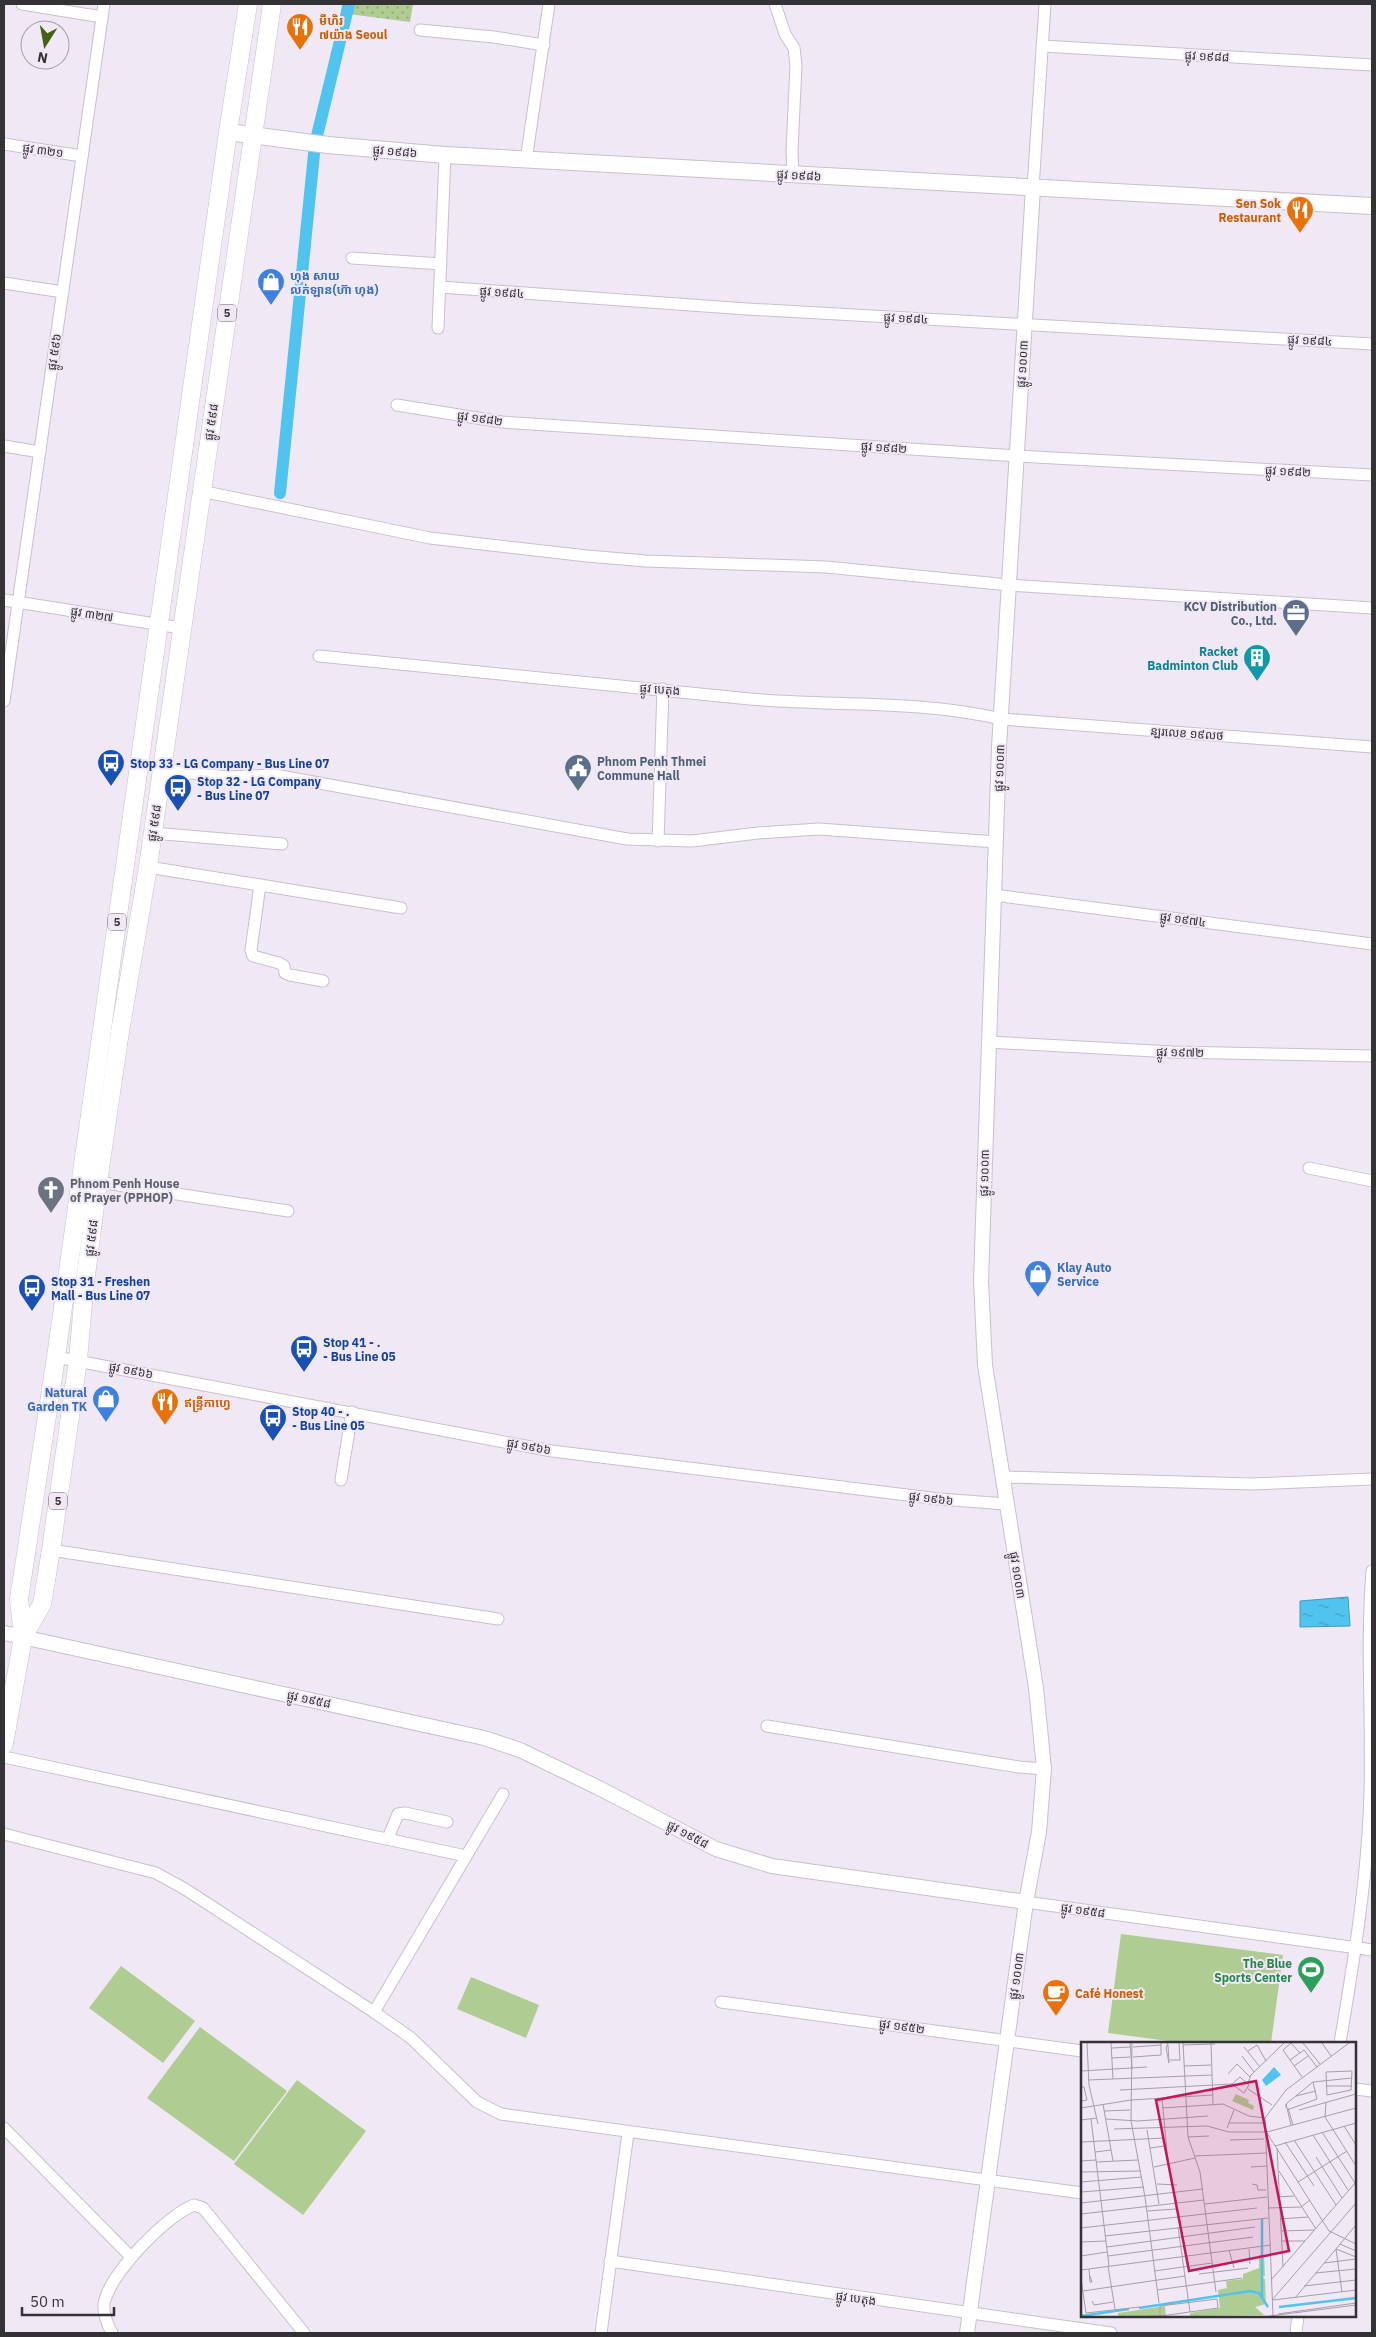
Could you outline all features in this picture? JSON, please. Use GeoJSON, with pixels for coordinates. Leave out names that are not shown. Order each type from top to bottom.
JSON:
{"type":"FeatureCollection","features":[{"type":"Feature","properties":{"kind":"main road","name":"ផ្លូវ ៥៩៨"},"geometry":{"type":"LineString","coordinates":[[23,1637],[42,1604],[78,1360],[90,1181],[159,625],[228,132],[248,4]]}},
{"type":"Feature","properties":{"kind":"main road","name":"ផ្លូវ ៥៩៨"},"geometry":{"type":"LineString","coordinates":[[4,1744],[23,1637],[19,1600],[56,1357],[119,1038],[148,867],[272,4]]}},
{"type":"Feature","properties":{"kind":"main road","name":"ផ្លូវ ១៩៨៦"},"geometry":{"type":"LineString","coordinates":[[228,132],[328,145],[445,155],[1372,206]]}},
{"type":"Feature","properties":{"kind":"street"},"geometry":{"type":"LineString","coordinates":[[22,4],[102,17]]}},
{"type":"Feature","properties":{"kind":"street","name":"ផ្លូវ ៥៩៦"},"geometry":{"type":"LineString","coordinates":[[4,701],[104,4]]}},
{"type":"Feature","properties":{"kind":"street"},"geometry":{"type":"LineString","coordinates":[[526,160],[549,4]]}},
{"type":"Feature","properties":{"kind":"street"},"geometry":{"type":"LineString","coordinates":[[775,4],[785,34],[794,48],[796,65],[792,151],[793,174]]}},
{"type":"Feature","properties":{"kind":"street","name":"ផ្លូវ ១០០៣"},"geometry":{"type":"LineString","coordinates":[[967,2333],[1026,1902],[1039,1832],[1044,1769],[1036,1688],[985,1364],[981,1281],[988,1042],[1001,719],[1045,4]]}},
{"type":"Feature","properties":{"kind":"street"},"geometry":{"type":"LineString","coordinates":[[420,30],[494,37],[544,45]]}},
{"type":"Feature","properties":{"kind":"street","name":"ផ្លុវ ១៩៨៨"},"geometry":{"type":"LineString","coordinates":[[1042,46],[1372,65]]}},
{"type":"Feature","properties":{"kind":"street","name":"ផ្លូវ ៣២១"},"geometry":{"type":"LineString","coordinates":[[4,144],[82,156]]}},
{"type":"Feature","properties":{"kind":"street"},"geometry":{"type":"LineString","coordinates":[[438,328],[445,155]]}},
{"type":"Feature","properties":{"kind":"street"},"geometry":{"type":"LineString","coordinates":[[352,258],[440,264]]}},
{"type":"Feature","properties":{"kind":"street"},"geometry":{"type":"LineString","coordinates":[[4,283],[63,292]]}},
{"type":"Feature","properties":{"kind":"street","name":"ផ្លូវ ១៩៨៤"},"geometry":{"type":"LineString","coordinates":[[440,287],[747,309],[1372,344]]}},
{"type":"Feature","properties":{"kind":"street","name":"ផ្លូវ ១៩៨២"},"geometry":{"type":"LineString","coordinates":[[397,405],[502,422],[1017,456],[1372,475]]}},
{"type":"Feature","properties":{"kind":"street"},"geometry":{"type":"LineString","coordinates":[[4,446],[40,452]]}},
{"type":"Feature","properties":{"kind":"street"},"geometry":{"type":"LineString","coordinates":[[201,491],[430,538],[586,556],[646,561],[826,567],[1009,584],[1372,608]]}},
{"type":"Feature","properties":{"kind":"street","name":"ផ្លូវ ៣២៧"},"geometry":{"type":"LineString","coordinates":[[4,600],[181,628]]}},
{"type":"Feature","properties":{"kind":"street","name":"ផ្លូវ បេតុង"},"geometry":{"type":"LineString","coordinates":[[319,656],[798,703],[910,705],[967,711],[1001,719]]}},
{"type":"Feature","properties":{"kind":"street"},"geometry":{"type":"LineString","coordinates":[[658,841],[663,689]]}},
{"type":"Feature","properties":{"kind":"street","name":"ន្ឡរលេខ ១៩លថ"},"geometry":{"type":"LineString","coordinates":[[1001,719],[1372,747]]}},
{"type":"Feature","properties":{"kind":"street"},"geometry":{"type":"LineString","coordinates":[[161,770],[228,777],[275,775],[596,834],[658,841],[692,841],[758,833],[819,829],[996,842]]}},
{"type":"Feature","properties":{"kind":"street"},"geometry":{"type":"LineString","coordinates":[[153,833],[282,844]]}},
{"type":"Feature","properties":{"kind":"street"},"geometry":{"type":"LineString","coordinates":[[148,867],[401,908]]}},
{"type":"Feature","properties":{"kind":"street"},"geometry":{"type":"LineString","coordinates":[[260,885],[251,950],[254,956],[279,963],[284,966],[285,973],[290,975],[323,981]]}},
{"type":"Feature","properties":{"kind":"street","name":"ផ្លូវ ១៩៧៤"},"geometry":{"type":"LineString","coordinates":[[994,895],[1372,944]]}},
{"type":"Feature","properties":{"kind":"street","name":"ផ្លូវ ១៩៧២"},"geometry":{"type":"LineString","coordinates":[[988,1042],[1173,1052],[1372,1056]]}},
{"type":"Feature","properties":{"kind":"street"},"geometry":{"type":"LineString","coordinates":[[1309,1168],[1372,1182]]}},
{"type":"Feature","properties":{"kind":"street"},"geometry":{"type":"LineString","coordinates":[[90,1181],[288,1211]]}},
{"type":"Feature","properties":{"kind":"street","name":"ផ្លូវ ១៩៦៦"},"geometry":{"type":"LineString","coordinates":[[56,1357],[552,1451],[939,1499],[1007,1504]]}},
{"type":"Feature","properties":{"kind":"street"},"geometry":{"type":"LineString","coordinates":[[341,1480],[352,1412]]}},
{"type":"Feature","properties":{"kind":"street"},"geometry":{"type":"LineString","coordinates":[[1003,1477],[1251,1484],[1372,1479]]}},
{"type":"Feature","properties":{"kind":"street"},"geometry":{"type":"LineString","coordinates":[[51,1550],[498,1619]]}},
{"type":"Feature","properties":{"kind":"street"},"geometry":{"type":"LineString","coordinates":[[1340,2042],[1356,1949],[1370,1827],[1371,1716],[1368,1633],[1372,1571]]}},
{"type":"Feature","properties":{"kind":"street","name":"ផ្លូវ ១៩៥៨"},"geometry":{"type":"LineString","coordinates":[[4,1633],[484,1738],[520,1750],[600,1788],[716,1849],[764,1864],[1372,1950]]}},
{"type":"Feature","properties":{"kind":"street"},"geometry":{"type":"LineString","coordinates":[[768,1726],[1020,1767],[1044,1769]]}},
{"type":"Feature","properties":{"kind":"street"},"geometry":{"type":"LineString","coordinates":[[4,1757],[466,1856]]}},
{"type":"Feature","properties":{"kind":"street"},"geometry":{"type":"LineString","coordinates":[[374,2012],[503,1794]]}},
{"type":"Feature","properties":{"kind":"street"},"geometry":{"type":"LineString","coordinates":[[388,1838],[398,1814],[405,1813],[447,1822]]}},
{"type":"Feature","properties":{"kind":"street"},"geometry":{"type":"LineString","coordinates":[[4,1834],[156,1873],[185,1889],[411,2038],[477,2102],[501,2114],[628,2133],[1081,2193]]}},
{"type":"Feature","properties":{"kind":"street","name":"ផ្លូវ ១៩៥២"},"geometry":{"type":"LineString","coordinates":[[721,2002],[1081,2051]]}},
{"type":"Feature","properties":{"kind":"street"},"geometry":{"type":"LineString","coordinates":[[1356,2089],[1372,2091]]}},
{"type":"Feature","properties":{"kind":"street"},"geometry":{"type":"LineString","coordinates":[[4,2128],[131,2257]]}},
{"type":"Feature","properties":{"kind":"street"},"geometry":{"type":"LineString","coordinates":[[600,2333],[628,2133]]}},
{"type":"Feature","properties":{"kind":"street"},"geometry":{"type":"LineString","coordinates":[[112,2333],[105,2320],[104,2303],[113,2282],[131,2257],[182,2209],[194,2205],[203,2208],[304,2333]]}},
{"type":"Feature","properties":{"kind":"street","name":"ផ្លូវ បេតុង"},"geometry":{"type":"LineString","coordinates":[[610,2261],[1107,2333]]}},
{"type":"Feature","properties":{"kind":"street"},"geometry":{"type":"LineString","coordinates":[[1296,2333],[1298,2317]]}},
{"type":"Feature","properties":{"kind":"green space"},"geometry":{"type":"Polygon","coordinates":[[[342,4],[413,4],[410,22],[341,13],[342,4]]]}},
{"type":"Feature","properties":{"kind":"green space"},"geometry":{"type":"Polygon","coordinates":[[[1121,1934],[1283,1955],[1271,2042],[1176,2042],[1108,2033],[1121,1934]]]}},
{"type":"Feature","properties":{"kind":"green space"},"geometry":{"type":"Polygon","coordinates":[[[121,1966],[195,2021],[163,2063],[89,2008],[121,1966]]]}},
{"type":"Feature","properties":{"kind":"green space"},"geometry":{"type":"Polygon","coordinates":[[[471,1977],[539,2005],[526,2038],[457,2009],[471,1977]]]}},
{"type":"Feature","properties":{"kind":"green space"},"geometry":{"type":"Polygon","coordinates":[[[200,2027],[287,2091],[234,2161],[147,2098],[200,2027]]]}},
{"type":"Feature","properties":{"kind":"green space"},"geometry":{"type":"Polygon","coordinates":[[[297,2080],[366,2131],[303,2215],[234,2164],[297,2080]]]}},
{"type":"Feature","properties":{"kind":"water"},"geometry":{"type":"Polygon","coordinates":[[[1348,1597],[1350,1626],[1300,1627],[1300,1601],[1348,1597]]]}},
{"type":"Feature","properties":{"kind":"waterway"},"geometry":{"type":"LineString","coordinates":[[280,493],[315,144],[349,4]]}},
{"type":"Feature","properties":{"kind":"place","name":"មីហិរ ៧យ៉ាង Seoul"},"geometry":{"type":"Point","coordinates":[300,51]}},
{"type":"Feature","properties":{"kind":"place","name":"Sen Sok Restaurant"},"geometry":{"type":"Point","coordinates":[1300,234]}},
{"type":"Feature","properties":{"kind":"place","name":"ហុង សាយ លក់ឡាន(ហ៊ា ហុង)"},"geometry":{"type":"Point","coordinates":[271,306]}},
{"type":"Feature","properties":{"kind":"place","name":"KCV Distribution Co., Ltd."},"geometry":{"type":"Point","coordinates":[1296,637]}},
{"type":"Feature","properties":{"kind":"place","name":"Racket Badminton Club"},"geometry":{"type":"Point","coordinates":[1257,682]}},
{"type":"Feature","properties":{"kind":"place","name":"Stop 33 - LG Company - Bus Line 07"},"geometry":{"type":"Point","coordinates":[111,787]}},
{"type":"Feature","properties":{"kind":"place","name":"Phnom Penh Thmei Commune Hall"},"geometry":{"type":"Point","coordinates":[578,792]}},
{"type":"Feature","properties":{"kind":"place","name":"Stop 32 - LG Company - Bus Line 07"},"geometry":{"type":"Point","coordinates":[178,812]}},
{"type":"Feature","properties":{"kind":"place","name":"Phnom Penh House of Prayer (PPHOP)"},"geometry":{"type":"Point","coordinates":[51,1214]}},
{"type":"Feature","properties":{"kind":"place","name":"Klay Auto Service"},"geometry":{"type":"Point","coordinates":[1038,1298]}},
{"type":"Feature","properties":{"kind":"place","name":"Stop 31 - Freshen Mall - Bus Line 07"},"geometry":{"type":"Point","coordinates":[32,1312]}},
{"type":"Feature","properties":{"kind":"place","name":"Stop 41 - . - Bus Line 05"},"geometry":{"type":"Point","coordinates":[304,1373]}},
{"type":"Feature","properties":{"kind":"place","name":"Natural Garden TK"},"geometry":{"type":"Point","coordinates":[106,1423]}},
{"type":"Feature","properties":{"kind":"place","name":"ឥន្ទ្រីកាហ្វេ"},"geometry":{"type":"Point","coordinates":[165,1426]}},
{"type":"Feature","properties":{"kind":"place","name":"Stop 40 - . - Bus Line 05"},"geometry":{"type":"Point","coordinates":[273,1442]}},
{"type":"Feature","properties":{"kind":"place","name":"The Blue Sports Center"},"geometry":{"type":"Point","coordinates":[1311,1994]}},
{"type":"Feature","properties":{"kind":"place","name":"Café Honest"},"geometry":{"type":"Point","coordinates":[1056,2017]}}]}
